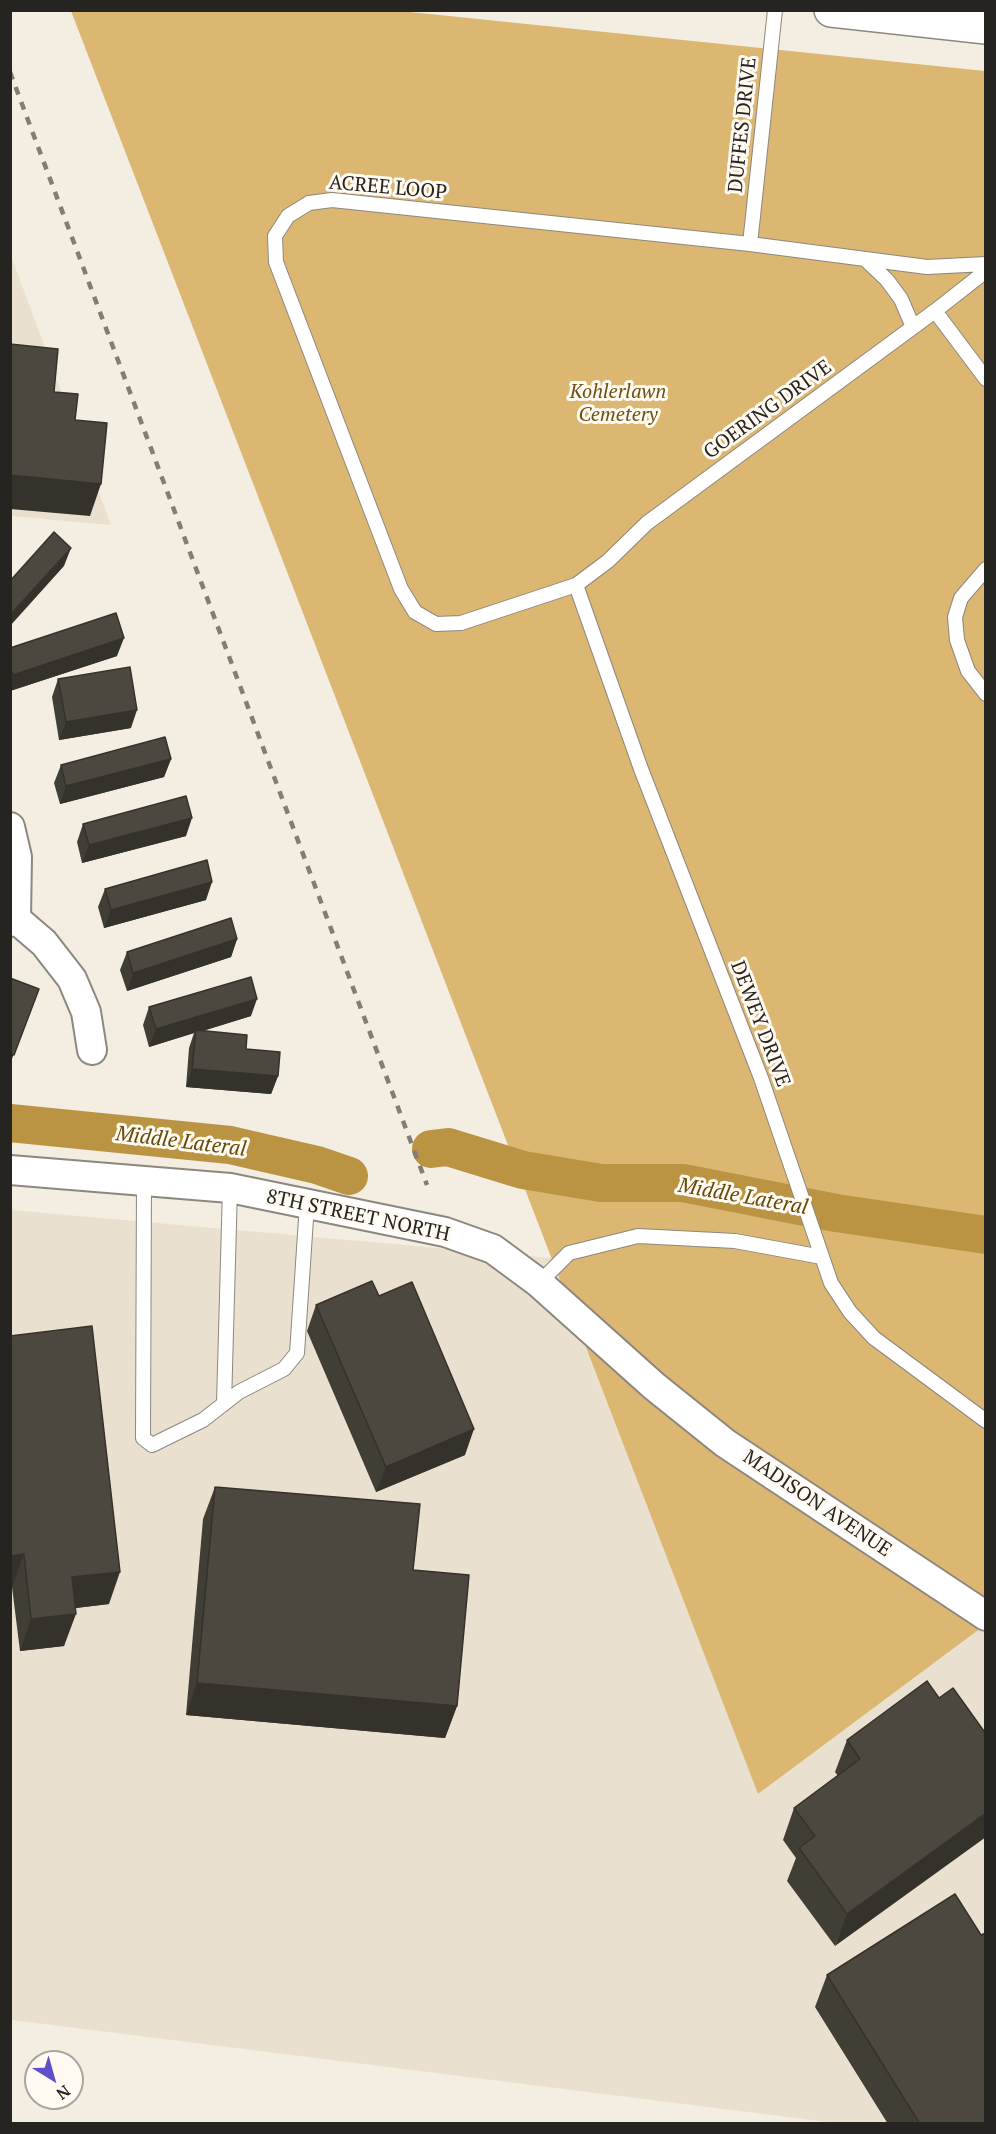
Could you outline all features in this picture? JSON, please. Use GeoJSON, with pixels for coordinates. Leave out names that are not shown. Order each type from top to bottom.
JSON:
{"type":"FeatureCollection","features":[{"type":"Feature","properties":{"kind":"street"},"geometry":{"type":"LineString","coordinates":[[831,10],[986,27]]}},
{"type":"Feature","properties":{"kind":"street"},"geometry":{"type":"LineString","coordinates":[[10,827],[17,856],[13,920],[44,943],[72,979],[86,1012],[92,1050]]}},
{"type":"Feature","properties":{"kind":"street","name":"8TH STREET NORTH"},"geometry":{"type":"LineString","coordinates":[[10,1170],[230,1188],[445,1232],[493,1249],[539,1283],[654,1386]]}},
{"type":"Feature","properties":{"kind":"street","name":"MADISON AVENUE"},"geometry":{"type":"LineString","coordinates":[[654,1386],[725,1443],[986,1616]]}},
{"type":"Feature","properties":{"kind":"lane","name":"DUFFES DRIVE"},"geometry":{"type":"LineString","coordinates":[[750,244],[775,10]]}},
{"type":"Feature","properties":{"kind":"lane","name":"ACREE LOOP"},"geometry":{"type":"LineString","coordinates":[[576,585],[461,623],[436,624],[415,612],[401,589],[276,262],[275,236],[288,216],[309,203],[332,200],[750,244],[927,267],[986,264]]}},
{"type":"Feature","properties":{"kind":"lane"},"geometry":{"type":"LineString","coordinates":[[866,260],[887,280],[901,299],[913,327]]}},
{"type":"Feature","properties":{"kind":"lane","name":"GOERING DRIVE"},"geometry":{"type":"LineString","coordinates":[[576,585],[608,561],[647,523],[986,271]]}},
{"type":"Feature","properties":{"kind":"lane"},"geometry":{"type":"LineString","coordinates":[[935,311],[986,379]]}},
{"type":"Feature","properties":{"kind":"lane"},"geometry":{"type":"LineString","coordinates":[[986,569],[962,598],[955,617],[957,640],[968,671],[986,694]]}},
{"type":"Feature","properties":{"kind":"lane","name":"DEWEY DRIVE"},"geometry":{"type":"LineString","coordinates":[[576,585],[641,769],[761,1078],[831,1283],[850,1312],[874,1338],[986,1421]]}},
{"type":"Feature","properties":{"kind":"lane"},"geometry":{"type":"LineString","coordinates":[[144,1181],[143,1438],[152,1445],[204,1420],[239,1392],[284,1369],[297,1353],[307,1204]]}},
{"type":"Feature","properties":{"kind":"lane"},"geometry":{"type":"LineString","coordinates":[[224,1404],[230,1188]]}},
{"type":"Feature","properties":{"kind":"lane"},"geometry":{"type":"LineString","coordinates":[[539,1283],[569,1253],[638,1236],[735,1241],[822,1257]]}},
{"type":"Feature","properties":{"kind":"shaded area"},"geometry":{"type":"Polygon","coordinates":[[[11,256],[111,525],[11,516],[11,256]]]}},
{"type":"Feature","properties":{"kind":"shaded area"},"geometry":{"type":"Polygon","coordinates":[[[11,1210],[551,1258],[758,1794],[985,1625],[985,2123],[835,2123],[11,2020],[11,1210]]]}},
{"type":"Feature","properties":{"kind":"green space","name":"Kohlerlawn Cemetery"},"geometry":{"type":"Polygon","coordinates":[[[71,11],[400,11],[985,71],[985,1625],[758,1794],[71,11]]]}},
{"type":"Feature","properties":{"kind":"building"},"geometry":{"type":"Polygon","coordinates":[[[10,344],[58,349],[54,392],[78,394],[75,420],[107,423],[101,484],[10,475],[10,344]]]}},
{"type":"Feature","properties":{"kind":"building"},"geometry":{"type":"Polygon","coordinates":[[[54,532],[71,548],[10,615],[10,581],[54,532]]]}},
{"type":"Feature","properties":{"kind":"building"},"geometry":{"type":"Polygon","coordinates":[[[116,613],[124,638],[13,675],[10,667],[10,648],[116,613]]]}},
{"type":"Feature","properties":{"kind":"building"},"geometry":{"type":"Polygon","coordinates":[[[130,667],[137,710],[66,722],[58,679],[130,667]]]}},
{"type":"Feature","properties":{"kind":"building"},"geometry":{"type":"Polygon","coordinates":[[[165,737],[171,759],[66,786],[61,765],[165,737]]]}},
{"type":"Feature","properties":{"kind":"building"},"geometry":{"type":"Polygon","coordinates":[[[186,796],[192,818],[89,845],[83,824],[186,796]]]}},
{"type":"Feature","properties":{"kind":"building"},"geometry":{"type":"Polygon","coordinates":[[[207,860],[212,882],[111,910],[105,889],[207,860]]]}},
{"type":"Feature","properties":{"kind":"building"},"geometry":{"type":"Polygon","coordinates":[[[231,918],[237,939],[133,973],[127,952],[231,918]]]}},
{"type":"Feature","properties":{"kind":"building"},"geometry":{"type":"Polygon","coordinates":[[[251,977],[257,999],[156,1029],[149,1007],[251,977]]]}},
{"type":"Feature","properties":{"kind":"building"},"geometry":{"type":"Polygon","coordinates":[[[10,978],[39,989],[14,1055],[10,1054],[10,978]]]}},
{"type":"Feature","properties":{"kind":"building"},"geometry":{"type":"Polygon","coordinates":[[[196,1030],[247,1035],[246,1049],[280,1052],[278,1076],[192,1069],[196,1030]]]}},
{"type":"Feature","properties":{"kind":"building"},"geometry":{"type":"Polygon","coordinates":[[[372,1281],[379,1296],[412,1282],[474,1429],[386,1467],[316,1305],[372,1281]]]}},
{"type":"Feature","properties":{"kind":"building"},"geometry":{"type":"Polygon","coordinates":[[[92,1326],[120,1572],[72,1577],[76,1614],[31,1619],[24,1554],[10,1556],[10,1336],[92,1326]]]}},
{"type":"Feature","properties":{"kind":"building"},"geometry":{"type":"Polygon","coordinates":[[[215,1487],[420,1504],[413,1570],[469,1575],[457,1706],[197,1683],[215,1487]]]}},
{"type":"Feature","properties":{"kind":"building"},"geometry":{"type":"Polygon","coordinates":[[[927,1681],[939,1698],[953,1688],[986,1734],[986,1813],[847,1914],[799,1848],[815,1836],[794,1808],[860,1759],[847,1740],[927,1681]]]}},
{"type":"Feature","properties":{"kind":"building"},"geometry":{"type":"Polygon","coordinates":[[[955,1894],[981,1935],[986,1933],[986,2124],[920,2124],[827,1975],[955,1894]]]}},
{"type":"Feature","properties":{"kind":"waterway","name":"Middle Lateral"},"geometry":{"type":"LineString","coordinates":[[10,1123],[230,1145],[317,1165],[349,1176]]}},
{"type":"Feature","properties":{"kind":"waterway","name":"Middle Lateral"},"geometry":{"type":"LineString","coordinates":[[431,1149],[448,1147],[523,1170],[601,1183],[683,1183],[836,1213],[986,1235]]}},
{"type":"Feature","properties":{"kind":"railway"},"geometry":{"type":"LineString","coordinates":[[10,72],[427,1185]]}}]}
